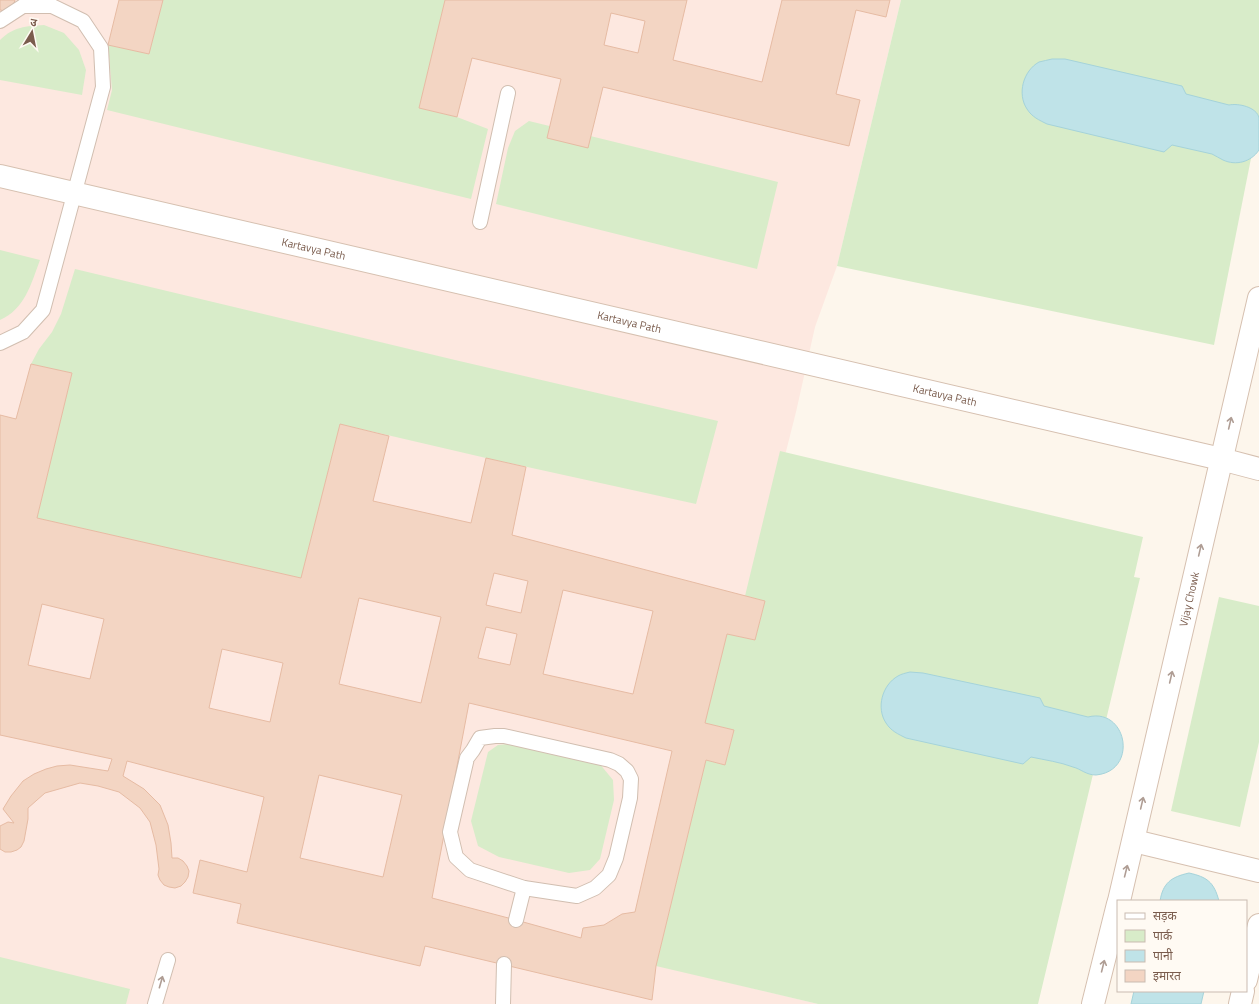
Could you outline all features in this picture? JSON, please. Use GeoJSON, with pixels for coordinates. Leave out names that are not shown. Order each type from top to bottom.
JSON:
{"type":"FeatureCollection","features":[{"type":"Feature","properties":{"kind":"street","name":"Kartavya Path"},"geometry":{"type":"LineString","coordinates":[[0,176],[1259,469]]}},
{"type":"Feature","properties":{"kind":"street","name":"Vijay Chowk"},"geometry":{"type":"LineString","coordinates":[[1119,900],[1259,298]]}},
{"type":"Feature","properties":{"kind":"street"},"geometry":{"type":"LineString","coordinates":[[1134,841],[1259,871]]}},
{"type":"Feature","properties":{"kind":"street"},"geometry":{"type":"LineString","coordinates":[[1093,1004],[1117,908]]}},
{"type":"Feature","properties":{"kind":"street"},"geometry":{"type":"LineString","coordinates":[[1247,976],[1259,925]]}},
{"type":"Feature","properties":{"kind":"street"},"geometry":{"type":"LineString","coordinates":[[1240,1004],[1243,992]]}},
{"type":"Feature","properties":{"kind":"lane"},"geometry":{"type":"LineString","coordinates":[[0,21],[23,6],[52,6],[83,21],[101,48],[103,88],[44,310],[23,332],[0,343]]}},
{"type":"Feature","properties":{"kind":"lane"},"geometry":{"type":"LineString","coordinates":[[480,222],[508,93]]}},
{"type":"Feature","properties":{"kind":"lane"},"geometry":{"type":"LineString","coordinates":[[504,736],[610,760],[627,770],[631,779],[630,798],[616,858],[609,875],[595,888],[577,896],[524,888],[470,870],[456,858],[450,832],[467,758],[480,738],[504,736]]}},
{"type":"Feature","properties":{"kind":"lane"},"geometry":{"type":"LineString","coordinates":[[516,920],[524,888]]}},
{"type":"Feature","properties":{"kind":"lane"},"geometry":{"type":"LineString","coordinates":[[155,1004],[168,960]]}},
{"type":"Feature","properties":{"kind":"lane"},"geometry":{"type":"LineString","coordinates":[[503,1004],[504,964]]}},
{"type":"Feature","properties":{"kind":"shaded area"},"geometry":{"type":"Polygon","coordinates":[[[0,0],[901,0],[837,266],[815,327],[796,412],[656,965],[818,1004],[0,1004],[0,0]]]}},
{"type":"Feature","properties":{"kind":"green space"},"geometry":{"type":"Polygon","coordinates":[[[163,0],[445,0],[419,108],[457,117],[488,129],[471,199],[107,110],[112,90],[108,45],[149,54],[163,0]]]}},
{"type":"Feature","properties":{"kind":"green space"},"geometry":{"type":"Polygon","coordinates":[[[901,0],[1259,0],[1259,118],[1214,345],[837,266],[901,0]]]}},
{"type":"Feature","properties":{"kind":"green space"},"geometry":{"type":"Polygon","coordinates":[[[44,25],[64,33],[79,50],[86,70],[82,95],[0,80],[0,40],[10,32],[20,28],[44,25]]]}},
{"type":"Feature","properties":{"kind":"green space"},"geometry":{"type":"Polygon","coordinates":[[[529,121],[778,182],[757,269],[496,204],[508,148],[515,131],[529,121]]]}},
{"type":"Feature","properties":{"kind":"green space"},"geometry":{"type":"Polygon","coordinates":[[[0,250],[40,260],[30,287],[21,303],[9,315],[0,320],[0,250]]]}},
{"type":"Feature","properties":{"kind":"green space"},"geometry":{"type":"Polygon","coordinates":[[[75,269],[718,421],[696,504],[340,424],[301,578],[37,518],[72,373],[31,364],[39,349],[52,332],[61,314],[75,269]]]}},
{"type":"Feature","properties":{"kind":"green space"},"geometry":{"type":"Polygon","coordinates":[[[780,451],[1143,537],[1134,577],[1140,578],[1038,1004],[818,1004],[656,966],[706,760],[725,765],[734,730],[705,723],[727,634],[755,640],[765,601],[745,596],[780,451]]]}},
{"type":"Feature","properties":{"kind":"green space"},"geometry":{"type":"Polygon","coordinates":[[[1219,597],[1259,606],[1259,742],[1240,827],[1171,811],[1219,597]]]}},
{"type":"Feature","properties":{"kind":"green space"},"geometry":{"type":"Polygon","coordinates":[[[516,743],[599,763],[613,780],[614,800],[600,859],[590,870],[569,873],[499,857],[478,846],[471,821],[488,752],[498,745],[516,743]]]}},
{"type":"Feature","properties":{"kind":"green space"},"geometry":{"type":"Polygon","coordinates":[[[0,957],[130,989],[126,1004],[0,1004],[0,957]]]}},
{"type":"Feature","properties":{"kind":"water"},"geometry":{"type":"Polygon","coordinates":[[[1052,59],[1065,59],[1182,86],[1186,94],[1229,105],[1242,105],[1247,107],[1258,114],[1259,150],[1248,160],[1233,163],[1212,154],[1172,145],[1164,152],[1047,124],[1029,112],[1022,97],[1022,90],[1023,83],[1033,66],[1039,62],[1052,59]]]}},
{"type":"Feature","properties":{"kind":"water"},"geometry":{"type":"Polygon","coordinates":[[[910,672],[923,673],[1040,698],[1044,706],[1088,717],[1101,716],[1112,721],[1119,730],[1123,741],[1123,752],[1118,763],[1110,771],[1092,775],[1063,764],[1031,757],[1023,764],[906,738],[888,726],[881,711],[881,704],[882,697],[892,680],[898,676],[910,672]]]}},
{"type":"Feature","properties":{"kind":"water"},"geometry":{"type":"Polygon","coordinates":[[[1189,873],[1201,876],[1209,881],[1215,889],[1219,900],[1160,900],[1166,885],[1177,877],[1189,873]]]}},
{"type":"Feature","properties":{"kind":"water"},"geometry":{"type":"Polygon","coordinates":[[[1134,992],[1204,992],[1201,1004],[1131,1004],[1134,992]]]}},
{"type":"Feature","properties":{"kind":"building"},"geometry":{"type":"Polygon","coordinates":[[[0,0],[15,0],[11,12],[0,10],[0,0]]]}},
{"type":"Feature","properties":{"kind":"building"},"geometry":{"type":"Polygon","coordinates":[[[119,0],[163,0],[149,54],[108,45],[119,0]]]}},
{"type":"Feature","properties":{"kind":"building"},"geometry":{"type":"Polygon","coordinates":[[[445,0],[687,0],[673,60],[762,82],[782,0],[890,0],[886,17],[856,10],[836,94],[860,100],[849,146],[603,87],[588,148],[547,138],[561,79],[472,58],[457,117],[419,108],[445,0]],[[611,13],[604,45],[638,53],[645,21],[611,13]]]}},
{"type":"Feature","properties":{"kind":"building"},"geometry":{"type":"Polygon","coordinates":[[[31,364],[72,373],[37,518],[301,578],[340,424],[389,436],[373,501],[471,523],[486,458],[526,467],[512,535],[765,601],[755,640],[727,634],[705,723],[734,730],[725,765],[706,760],[656,966],[652,1000],[425,946],[420,966],[237,923],[241,904],[193,893],[200,860],[247,872],[264,797],[127,761],[123,776],[144,789],[160,805],[168,825],[172,858],[178,858],[187,866],[189,871],[188,877],[181,886],[175,888],[169,887],[164,885],[160,880],[158,875],[159,869],[156,845],[150,822],[140,808],[119,792],[98,786],[80,783],[45,793],[28,808],[28,819],[24,841],[21,847],[11,852],[5,852],[0,849],[0,826],[8,822],[14,823],[3,809],[23,781],[34,774],[57,766],[70,765],[108,771],[112,759],[0,735],[0,415],[16,419],[31,364]],[[494,573],[486,605],[521,613],[528,581],[494,573]],[[563,590],[543,674],[633,694],[653,611],[563,590]],[[359,598],[339,684],[421,703],[441,617],[359,598]],[[42,604],[28,665],[90,679],[104,619],[42,604]],[[486,627],[478,658],[510,665],[517,634],[486,627]],[[222,649],[209,708],[270,722],[283,663],[222,649]],[[469,703],[432,898],[581,938],[583,928],[604,925],[622,914],[635,912],[672,751],[469,703]],[[319,775],[300,858],[383,877],[402,795],[319,775]]]}}]}
